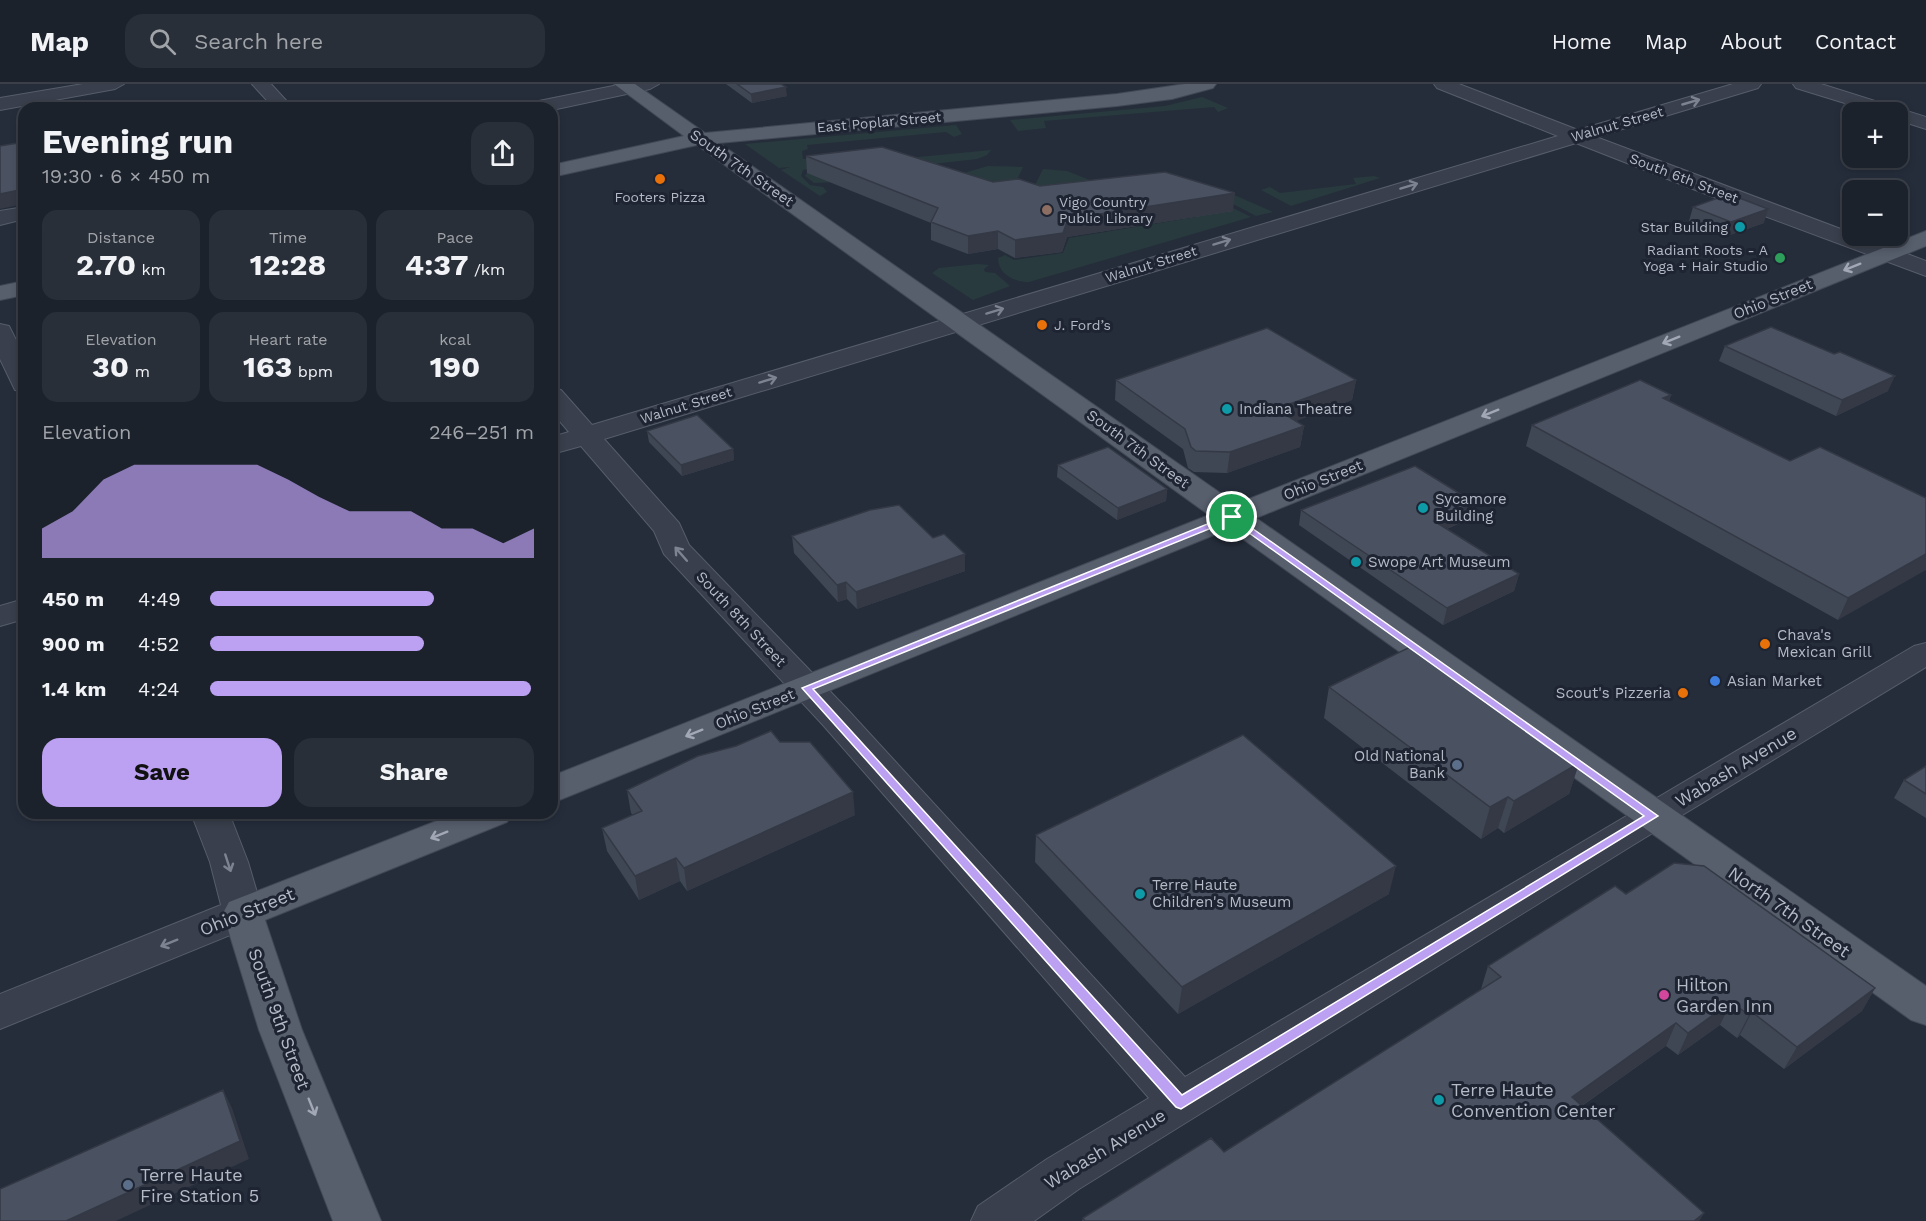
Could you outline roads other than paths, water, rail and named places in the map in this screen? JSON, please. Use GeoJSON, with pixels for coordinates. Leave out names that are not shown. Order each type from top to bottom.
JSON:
{"type":"FeatureCollection","features":[{"type":"Feature","properties":{"kind":"main road","name":"East Poplar Street"},"geometry":{"type":"LineString","coordinates":[[558,170],[699,139],[1118,100],[1172,93],[1207,84]]}},
{"type":"Feature","properties":{"kind":"main road","name":"South 7th Street"},"geometry":{"type":"LineString","coordinates":[[634,85],[699,139],[960,321],[1652,816]]}},
{"type":"Feature","properties":{"kind":"main road","name":"Ohio Street"},"geometry":{"type":"LineString","coordinates":[[558,788],[1926,238]]}},
{"type":"Feature","properties":{"kind":"main road"},"geometry":{"type":"LineString","coordinates":[[0,293],[18,289]]}},
{"type":"Feature","properties":{"kind":"main road","name":"North 7th Street"},"geometry":{"type":"LineString","coordinates":[[1652,816],[1926,1008]]}},
{"type":"Feature","properties":{"kind":"main road","name":"Ohio Street"},"geometry":{"type":"LineString","coordinates":[[243,914],[479,819]]}},
{"type":"Feature","properties":{"kind":"main road","name":"South 9th Street"},"geometry":{"type":"LineString","coordinates":[[243,914],[255,959],[357,1221]]}},
{"type":"Feature","properties":{"kind":"street"},"geometry":{"type":"LineString","coordinates":[[0,104],[115,84]]}},
{"type":"Feature","properties":{"kind":"street"},"geometry":{"type":"LineString","coordinates":[[261,84],[278,102]]}},
{"type":"Feature","properties":{"kind":"street","name":"South 6th Street"},"geometry":{"type":"LineString","coordinates":[[1443,84],[1723,194],[1926,269]]}},
{"type":"Feature","properties":{"kind":"street","name":"Walnut Street"},"geometry":{"type":"LineString","coordinates":[[558,444],[960,321],[1752,84]]}},
{"type":"Feature","properties":{"kind":"street"},"geometry":{"type":"LineString","coordinates":[[1802,84],[1860,102]]}},
{"type":"Feature","properties":{"kind":"street"},"geometry":{"type":"LineString","coordinates":[[558,102],[634,85]]}},
{"type":"Feature","properties":{"kind":"street"},"geometry":{"type":"LineString","coordinates":[[1908,117],[1926,123]]}},
{"type":"Feature","properties":{"kind":"street"},"geometry":{"type":"LineString","coordinates":[[0,218],[18,214]]}},
{"type":"Feature","properties":{"kind":"street"},"geometry":{"type":"LineString","coordinates":[[0,331],[18,371]]}},
{"type":"Feature","properties":{"kind":"street","name":"South 8th Street"},"geometry":{"type":"LineString","coordinates":[[558,402],[668,529],[675,548],[807,688],[1181,1103]]}},
{"type":"Feature","properties":{"kind":"street"},"geometry":{"type":"LineString","coordinates":[[0,616],[18,611]]}},
{"type":"Feature","properties":{"kind":"street","name":"Wabash Avenue"},"geometry":{"type":"LineString","coordinates":[[994,1221],[1063,1174],[1652,816],[1926,653]]}},
{"type":"Feature","properties":{"kind":"street","name":"South 9th Street"},"geometry":{"type":"LineString","coordinates":[[212,819],[229,862],[243,914]]}},
{"type":"Feature","properties":{"kind":"street","name":"Ohio Street"},"geometry":{"type":"LineString","coordinates":[[0,1012],[243,914]]}},
{"type":"Feature","properties":{"kind":"place","name":"Footers Pizza"},"geometry":{"type":"Point","coordinates":[660,179]}},
{"type":"Feature","properties":{"kind":"place","name":"Vigo Country Public Library"},"geometry":{"type":"Point","coordinates":[1047,210]}},
{"type":"Feature","properties":{"kind":"place","name":"Star Building"},"geometry":{"type":"Point","coordinates":[1740,227]}},
{"type":"Feature","properties":{"kind":"place","name":"Radiant Roots - A Yoga + Hair Studio"},"geometry":{"type":"Point","coordinates":[1780,258]}},
{"type":"Feature","properties":{"kind":"place","name":"J. Ford’s"},"geometry":{"type":"Point","coordinates":[1042,325]}},
{"type":"Feature","properties":{"kind":"place","name":"Indiana Theatre"},"geometry":{"type":"Point","coordinates":[1227,409]}},
{"type":"Feature","properties":{"kind":"place","name":"Sycamore Building"},"geometry":{"type":"Point","coordinates":[1423,508]}},
{"type":"Feature","properties":{"kind":"place","name":"Swope Art Museum"},"geometry":{"type":"Point","coordinates":[1356,562]}},
{"type":"Feature","properties":{"kind":"place","name":"Chava's Mexican Grill"},"geometry":{"type":"Point","coordinates":[1765,644]}},
{"type":"Feature","properties":{"kind":"place","name":"Asian Market"},"geometry":{"type":"Point","coordinates":[1715,681]}},
{"type":"Feature","properties":{"kind":"place","name":"Scout's Pizzeria"},"geometry":{"type":"Point","coordinates":[1683,693]}},
{"type":"Feature","properties":{"kind":"place","name":"Old National Bank"},"geometry":{"type":"Point","coordinates":[1457,765]}},
{"type":"Feature","properties":{"kind":"place","name":"Terre Haute Children's Museum"},"geometry":{"type":"Point","coordinates":[1140,894]}},
{"type":"Feature","properties":{"kind":"place","name":"Hilton Garden Inn"},"geometry":{"type":"Point","coordinates":[1664,995]}},
{"type":"Feature","properties":{"kind":"place","name":"Terre Haute Convention Center"},"geometry":{"type":"Point","coordinates":[1439,1100]}},
{"type":"Feature","properties":{"kind":"place","name":"Terre Haute Fire Station 5"},"geometry":{"type":"Point","coordinates":[128,1185]}}]}
